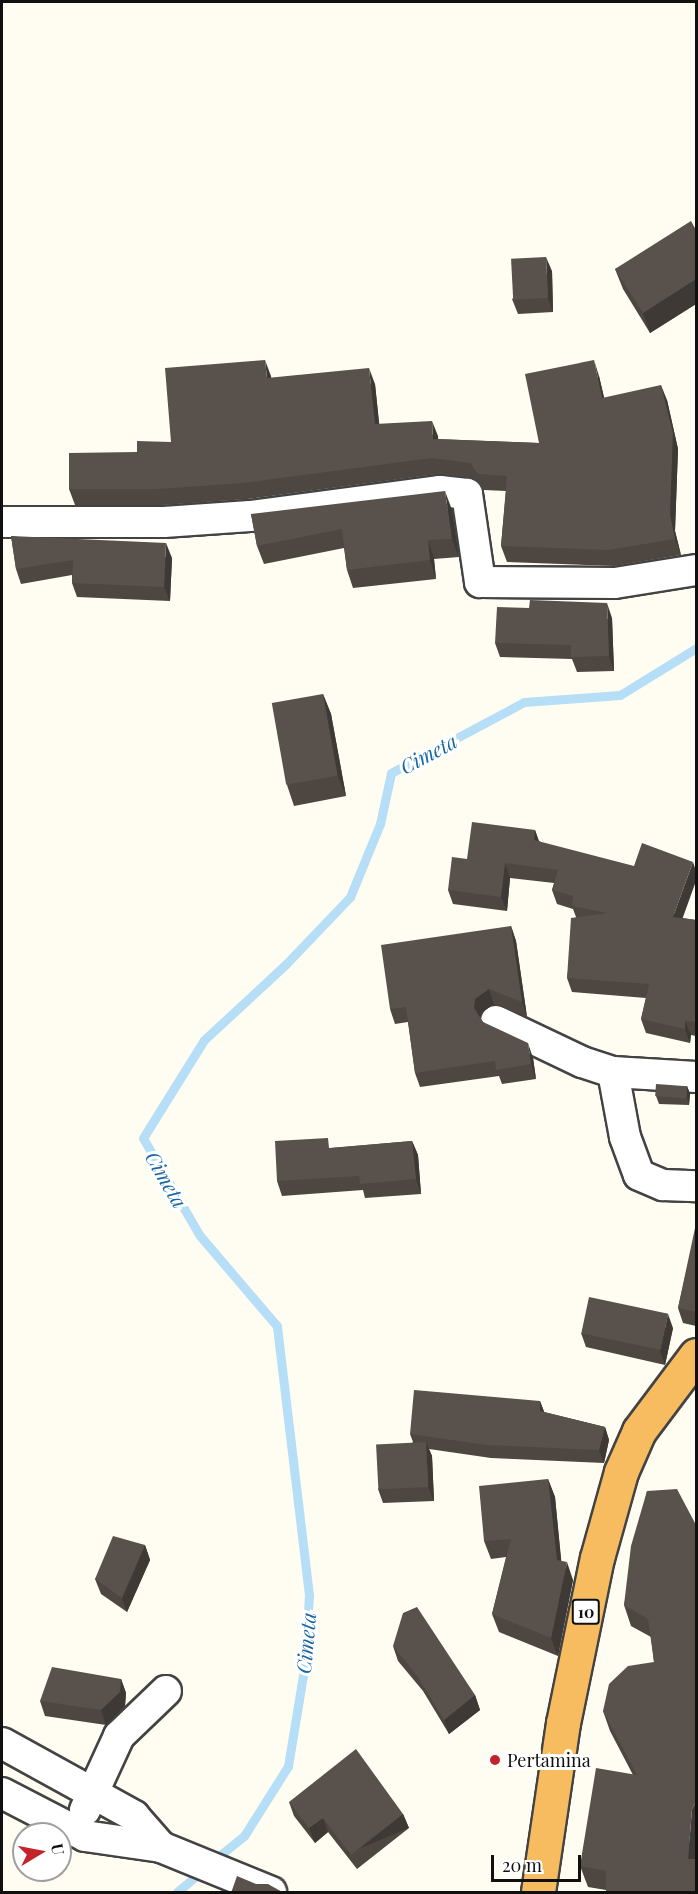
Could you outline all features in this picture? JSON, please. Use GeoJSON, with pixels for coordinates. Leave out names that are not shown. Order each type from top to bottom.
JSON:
{"type":"FeatureCollection","features":[{"type":"Feature","properties":{"kind":"highway","name":"10"},"geometry":{"type":"LineString","coordinates":[[538,1893],[563,1723],[597,1558],[621,1472],[639,1431],[696,1355]]}},
{"type":"Feature","properties":{"kind":"street"},"geometry":{"type":"LineString","coordinates":[[2,522],[218,518],[440,491],[468,494],[480,582],[615,583],[696,570]]}},
{"type":"Feature","properties":{"kind":"street"},"geometry":{"type":"LineString","coordinates":[[496,1021],[582,1062],[613,1071],[696,1077]]}},
{"type":"Feature","properties":{"kind":"street"},"geometry":{"type":"LineString","coordinates":[[613,1071],[625,1137],[639,1175],[663,1185],[696,1186]]}},
{"type":"Feature","properties":{"kind":"street"},"geometry":{"type":"LineString","coordinates":[[76,1831],[119,1736],[166,1691]]}},
{"type":"Feature","properties":{"kind":"street"},"geometry":{"type":"LineString","coordinates":[[2,1743],[93,1791],[134,1816],[161,1846]]}},
{"type":"Feature","properties":{"kind":"street"},"geometry":{"type":"LineString","coordinates":[[2,1793],[76,1831],[111,1842],[161,1846],[271,1893]]}},
{"type":"Feature","properties":{"kind":"building"},"geometry":{"type":"Polygon","coordinates":[[[691,221],[696,230],[696,279],[643,313],[615,269],[691,221]]]}},
{"type":"Feature","properties":{"kind":"building"},"geometry":{"type":"Polygon","coordinates":[[[546,257],[548,298],[513,300],[511,259],[546,257]]]}},
{"type":"Feature","properties":{"kind":"building"},"geometry":{"type":"Polygon","coordinates":[[[265,360],[267,378],[369,368],[375,424],[432,421],[433,439],[539,443],[525,374],[594,360],[602,398],[661,385],[673,433],[670,515],[675,539],[608,550],[501,546],[507,476],[478,474],[470,463],[432,458],[243,483],[158,489],[69,489],[69,453],[137,452],[137,441],[171,442],[165,368],[265,360]]]}},
{"type":"Feature","properties":{"kind":"building"},"geometry":{"type":"Polygon","coordinates":[[[445,491],[452,539],[428,540],[430,560],[347,570],[342,529],[257,546],[251,514],[445,491]]]}},
{"type":"Feature","properties":{"kind":"building"},"geometry":{"type":"Polygon","coordinates":[[[11,536],[166,543],[164,587],[72,583],[73,560],[16,569],[11,536]]]}},
{"type":"Feature","properties":{"kind":"building"},"geometry":{"type":"Polygon","coordinates":[[[530,600],[607,603],[609,656],[571,657],[571,645],[495,643],[497,607],[529,608],[530,600]]]}},
{"type":"Feature","properties":{"kind":"building"},"geometry":{"type":"Polygon","coordinates":[[[323,694],[337,776],[286,785],[272,703],[323,694]]]}},
{"type":"Feature","properties":{"kind":"building"},"geometry":{"type":"Polygon","coordinates":[[[472,822],[535,830],[534,840],[634,866],[642,843],[693,862],[673,917],[696,920],[696,1022],[685,1021],[685,1029],[641,1019],[649,984],[567,978],[571,918],[607,913],[572,906],[573,896],[552,890],[558,870],[505,863],[501,897],[448,890],[452,857],[467,859],[472,822]]]}},
{"type":"Feature","properties":{"kind":"building"},"geometry":{"type":"Polygon","coordinates":[[[511,926],[522,1002],[489,989],[475,999],[474,1008],[483,1022],[528,1043],[531,1064],[496,1070],[495,1061],[415,1073],[406,1007],[390,1009],[381,945],[511,926]]]}},
{"type":"Feature","properties":{"kind":"building"},"geometry":{"type":"Polygon","coordinates":[[[656,1084],[687,1086],[686,1098],[655,1096],[656,1084]]]}},
{"type":"Feature","properties":{"kind":"building"},"geometry":{"type":"Polygon","coordinates":[[[328,1138],[329,1148],[412,1141],[416,1179],[360,1184],[359,1176],[277,1181],[275,1141],[328,1138]]]}},
{"type":"Feature","properties":{"kind":"building"},"geometry":{"type":"Polygon","coordinates":[[[696,1228],[696,1312],[678,1308],[696,1228]]]}},
{"type":"Feature","properties":{"kind":"building"},"geometry":{"type":"Polygon","coordinates":[[[589,1297],[668,1314],[661,1350],[581,1333],[589,1297]]]}},
{"type":"Feature","properties":{"kind":"building"},"geometry":{"type":"Polygon","coordinates":[[[414,1390],[540,1401],[540,1411],[605,1427],[599,1450],[486,1445],[410,1434],[414,1390]]]}},
{"type":"Feature","properties":{"kind":"building"},"geometry":{"type":"Polygon","coordinates":[[[426,1442],[428,1487],[378,1490],[376,1445],[426,1442]]]}},
{"type":"Feature","properties":{"kind":"building"},"geometry":{"type":"Polygon","coordinates":[[[548,1479],[557,1560],[567,1562],[551,1638],[492,1614],[511,1539],[484,1541],[479,1486],[548,1479]]]}},
{"type":"Feature","properties":{"kind":"building"},"geometry":{"type":"Polygon","coordinates":[[[677,1489],[696,1525],[696,1802],[692,1809],[688,1859],[696,1859],[696,1893],[606,1893],[606,1871],[580,1866],[596,1768],[637,1775],[603,1711],[609,1684],[628,1666],[654,1662],[648,1619],[624,1605],[631,1546],[647,1491],[677,1489]]]}},
{"type":"Feature","properties":{"kind":"building"},"geometry":{"type":"Polygon","coordinates":[[[113,1536],[145,1545],[122,1598],[95,1579],[113,1536]]]}},
{"type":"Feature","properties":{"kind":"building"},"geometry":{"type":"Polygon","coordinates":[[[417,1607],[475,1695],[444,1720],[418,1677],[393,1646],[403,1613],[417,1607]]]}},
{"type":"Feature","properties":{"kind":"building"},"geometry":{"type":"Polygon","coordinates":[[[52,1667],[121,1679],[120,1692],[101,1710],[40,1701],[52,1667]]]}},
{"type":"Feature","properties":{"kind":"building"},"geometry":{"type":"Polygon","coordinates":[[[356,1749],[403,1814],[351,1855],[323,1818],[309,1828],[289,1802],[356,1749]]]}},
{"type":"Feature","properties":{"kind":"building"},"geometry":{"type":"Polygon","coordinates":[[[237,1876],[256,1884],[268,1884],[284,1893],[231,1893],[237,1876]]]}},
{"type":"Feature","properties":{"kind":"waterway","name":"Cimeta"},"geometry":{"type":"LineString","coordinates":[[213,1861],[244,1836],[288,1766],[304,1669],[309,1595],[277,1326],[200,1236],[143,1138],[204,1040],[286,964],[350,897],[380,824],[391,773],[524,702],[620,695],[696,648]]}},
{"type":"Feature","properties":{"kind":"waterway","name":"Cimeta"},"geometry":{"type":"LineString","coordinates":[[177,1892],[203,1870]]}},
{"type":"Feature","properties":{"kind":"place","name":"Pertamina"},"geometry":{"type":"Point","coordinates":[495,1760]}}]}
